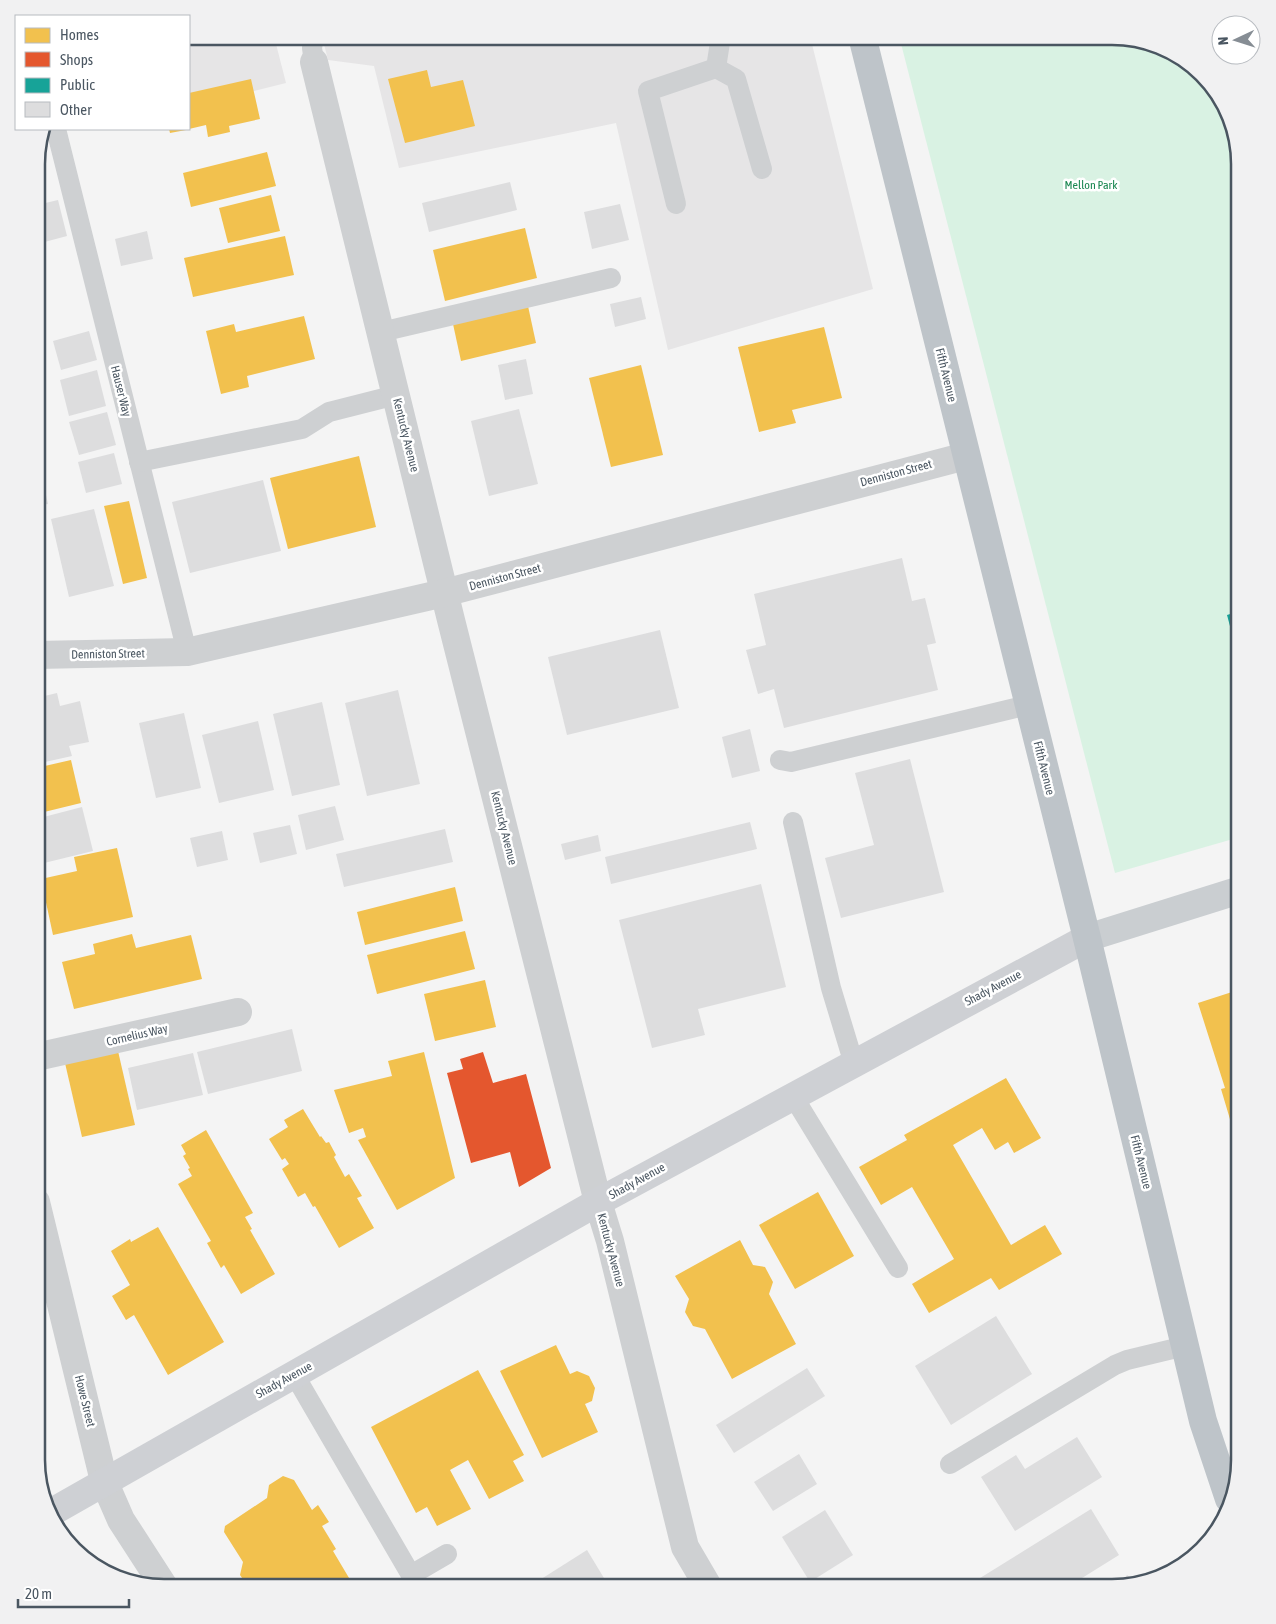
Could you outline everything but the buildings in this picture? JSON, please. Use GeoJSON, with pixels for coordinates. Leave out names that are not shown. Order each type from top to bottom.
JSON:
{"type":"FeatureCollection","features":[{"type":"Feature","properties":{"kind":"highway","name":"Fifth Avenue"},"geometry":{"type":"LineString","coordinates":[[864,45],[1087,938],[1185,1346],[1204,1421],[1227,1492]]}},
{"type":"Feature","properties":{"kind":"main road","name":"Shady Avenue"},"geometry":{"type":"LineString","coordinates":[[56,1510],[598,1202],[1087,938],[1231,893]]}},
{"type":"Feature","properties":{"kind":"street","name":"Kentucky Avenue"},"geometry":{"type":"LineString","coordinates":[[314,49],[444,592],[598,1202],[610,1241],[684,1547],[704,1579]]}},
{"type":"Feature","properties":{"kind":"street","name":"Denniston Street"},"geometry":{"type":"LineString","coordinates":[[45,656],[187,652],[444,592],[966,456]]}},
{"type":"Feature","properties":{"kind":"street","name":"Cornelius Way"},"geometry":{"type":"LineString","coordinates":[[45,1055],[238,1012]]}},
{"type":"Feature","properties":{"kind":"street","name":"Howe Street"},"geometry":{"type":"LineString","coordinates":[[45,1239],[104,1481],[121,1520],[159,1579]]}},
{"type":"Feature","properties":{"kind":"lane"},"geometry":{"type":"LineString","coordinates":[[716,68],[720,45]]}},
{"type":"Feature","properties":{"kind":"lane"},"geometry":{"type":"LineString","coordinates":[[676,204],[648,91],[716,68],[736,79],[762,168]]}},
{"type":"Feature","properties":{"kind":"lane","name":"Hauser Way"},"geometry":{"type":"LineString","coordinates":[[56,130],[187,652]]}},
{"type":"Feature","properties":{"kind":"lane"},"geometry":{"type":"LineString","coordinates":[[381,332],[611,278]]}},
{"type":"Feature","properties":{"kind":"lane"},"geometry":{"type":"LineString","coordinates":[[138,462],[302,429],[329,412],[396,394]]}},
{"type":"Feature","properties":{"kind":"lane"},"geometry":{"type":"LineString","coordinates":[[780,760],[791,762],[1028,705]]}},
{"type":"Feature","properties":{"kind":"lane"},"geometry":{"type":"LineString","coordinates":[[793,822],[832,988],[854,1064]]}},
{"type":"Feature","properties":{"kind":"lane"},"geometry":{"type":"LineString","coordinates":[[792,1096],[898,1268]]}},
{"type":"Feature","properties":{"kind":"lane"},"geometry":{"type":"LineString","coordinates":[[950,1464],[1115,1365],[1127,1360],[1185,1346]]}},
{"type":"Feature","properties":{"kind":"lane"},"geometry":{"type":"LineString","coordinates":[[294,1374],[411,1575],[448,1554]]}},
{"type":"Feature","properties":{"kind":"shaded area"},"geometry":{"type":"Polygon","coordinates":[[[190,45],[276,45],[286,83],[190,107],[190,45]]]}},
{"type":"Feature","properties":{"kind":"shaded area"},"geometry":{"type":"Polygon","coordinates":[[[324,45],[812,45],[873,289],[668,350],[616,123],[399,168],[374,66],[328,60],[324,45]]]}},
{"type":"Feature","properties":{"kind":"green space","name":"Mellon Park"},"geometry":{"type":"Polygon","coordinates":[[[901,45],[1120,45],[1136,47],[1158,54],[1191,74],[1202,85],[1215,104],[1227,133],[1231,164],[1231,840],[1115,873],[901,45]]]}}]}
